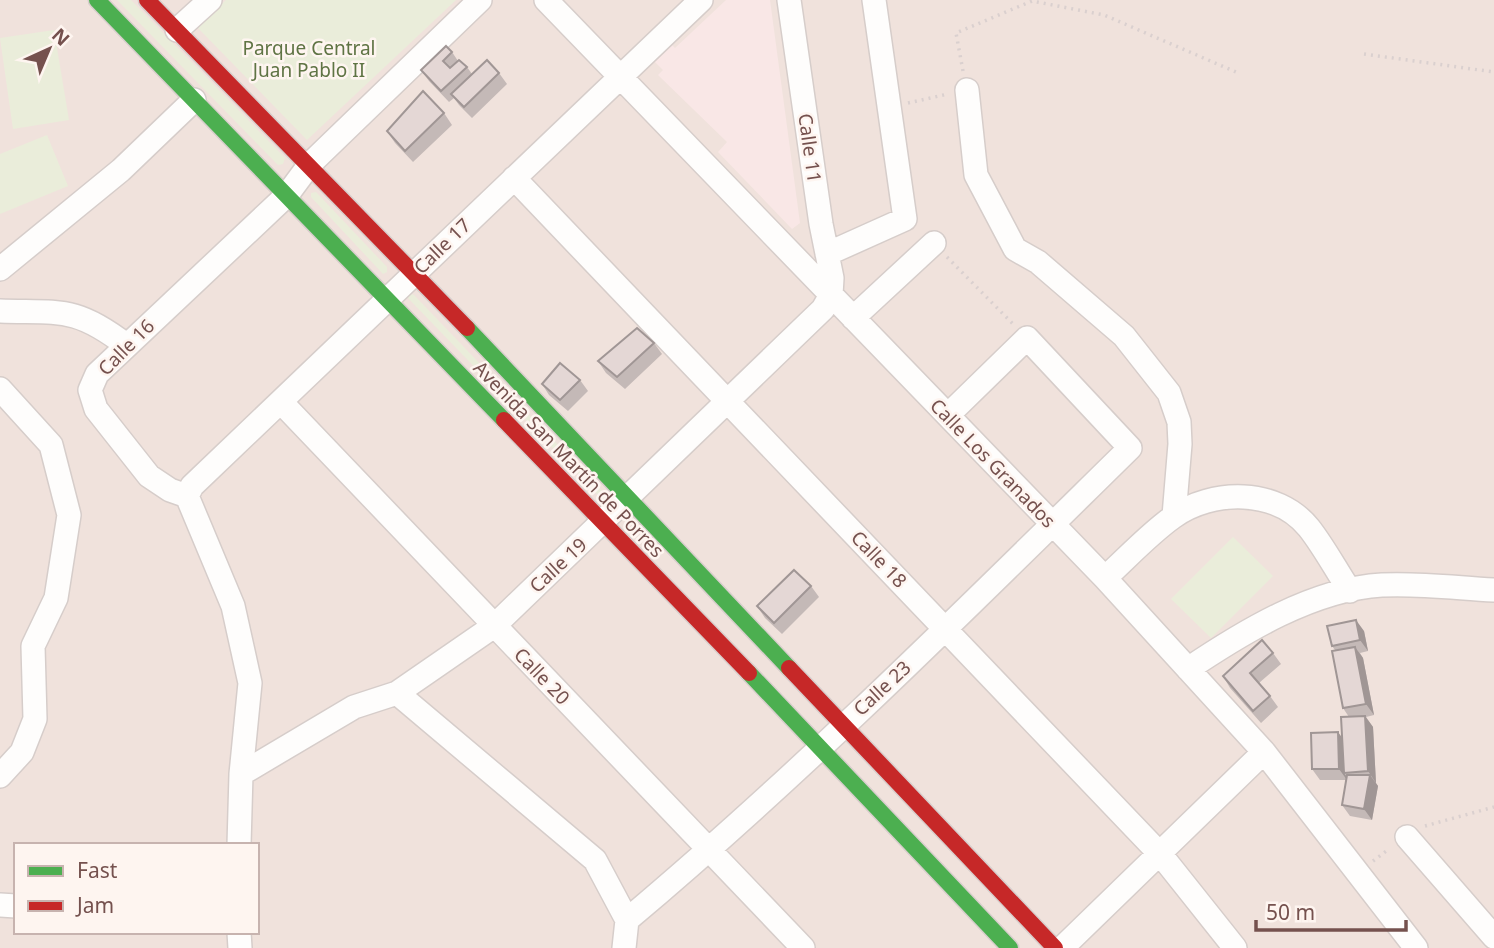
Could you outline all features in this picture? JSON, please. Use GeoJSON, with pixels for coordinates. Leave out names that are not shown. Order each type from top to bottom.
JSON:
{"type":"FeatureCollection","features":[{"type":"Feature","properties":{"kind":"main road","name":"Avenida San Martín de Porres"},"geometry":{"type":"LineString","coordinates":[[97,0],[821,747],[1010,948]]}},
{"type":"Feature","properties":{"kind":"main road","name":"Avenida San Martín de Porres"},"geometry":{"type":"LineString","coordinates":[[147,0],[415,273],[627,500],[844,724],[1055,948]]}},
{"type":"Feature","properties":{"kind":"street"},"geometry":{"type":"LineString","coordinates":[[177,30],[210,0]]}},
{"type":"Feature","properties":{"kind":"street","name":"Calle 16"},"geometry":{"type":"LineString","coordinates":[[187,495],[170,490],[149,476],[96,409],[90,390],[97,374],[286,195],[310,164],[480,0]]}},
{"type":"Feature","properties":{"kind":"street","name":"Calle Los Granados"},"geometry":{"type":"LineString","coordinates":[[546,0],[1105,578],[1264,752],[1416,948]]}},
{"type":"Feature","properties":{"kind":"street","name":"Calle 17"},"geometry":{"type":"LineString","coordinates":[[187,495],[192,486],[386,299],[701,0]]}},
{"type":"Feature","properties":{"kind":"street","name":"Calle 11"},"geometry":{"type":"LineString","coordinates":[[789,0],[832,278],[831,295]]}},
{"type":"Feature","properties":{"kind":"street"},"geometry":{"type":"LineString","coordinates":[[827,254],[905,219],[874,0]]}},
{"type":"Feature","properties":{"kind":"street"},"geometry":{"type":"LineString","coordinates":[[967,90],[976,175],[1015,249],[1038,262],[1125,336],[1169,393],[1179,422],[1180,444],[1174,516]]}},
{"type":"Feature","properties":{"kind":"street"},"geometry":{"type":"LineString","coordinates":[[0,269],[121,170],[194,100]]}},
{"type":"Feature","properties":{"kind":"street","name":"Calle 18"},"geometry":{"type":"LineString","coordinates":[[514,178],[1161,855],[1235,948]]}},
{"type":"Feature","properties":{"kind":"street"},"geometry":{"type":"LineString","coordinates":[[853,318],[934,243]]}},
{"type":"Feature","properties":{"kind":"street","name":"Calle 19"},"geometry":{"type":"LineString","coordinates":[[240,774],[354,707],[397,693],[494,626],[823,309],[831,295]]}},
{"type":"Feature","properties":{"kind":"street"},"geometry":{"type":"LineString","coordinates":[[0,311],[65,311],[97,323],[126,345]]}},
{"type":"Feature","properties":{"kind":"street"},"geometry":{"type":"LineString","coordinates":[[947,415],[1027,338]]}},
{"type":"Feature","properties":{"kind":"street","name":"Calle 23"},"geometry":{"type":"LineString","coordinates":[[627,920],[711,849],[821,747],[1130,448],[1027,338]]}},
{"type":"Feature","properties":{"kind":"street"},"geometry":{"type":"LineString","coordinates":[[0,389],[51,445],[69,515],[56,598],[33,646],[35,719],[22,752],[0,776]]}},
{"type":"Feature","properties":{"kind":"street","name":"Calle 20"},"geometry":{"type":"LineString","coordinates":[[281,402],[803,948]]}},
{"type":"Feature","properties":{"kind":"street"},"geometry":{"type":"LineString","coordinates":[[187,495],[233,606],[250,683],[240,774],[239,843]]}},
{"type":"Feature","properties":{"kind":"street"},"geometry":{"type":"LineString","coordinates":[[1105,578],[1174,516],[1215,499],[1254,496],[1281,505],[1308,526],[1350,591]]}},
{"type":"Feature","properties":{"kind":"street"},"geometry":{"type":"LineString","coordinates":[[1188,669],[1230,640],[1305,605],[1350,591],[1381,585],[1494,590]]}},
{"type":"Feature","properties":{"kind":"street"},"geometry":{"type":"LineString","coordinates":[[397,693],[595,860],[627,920],[624,948]]}},
{"type":"Feature","properties":{"kind":"street"},"geometry":{"type":"LineString","coordinates":[[1062,948],[1161,855],[1264,752]]}},
{"type":"Feature","properties":{"kind":"street"},"geometry":{"type":"LineString","coordinates":[[1407,837],[1494,937]]}},
{"type":"Feature","properties":{"kind":"path"},"geometry":{"type":"LineString","coordinates":[[891,107],[967,90],[956,33],[1032,1],[1104,15],[1236,72]]}},
{"type":"Feature","properties":{"kind":"path"},"geometry":{"type":"LineString","coordinates":[[1364,54],[1494,72]]}},
{"type":"Feature","properties":{"kind":"path"},"geometry":{"type":"LineString","coordinates":[[934,243],[1027,338]]}},
{"type":"Feature","properties":{"kind":"shaded area"},"geometry":{"type":"Polygon","coordinates":[[[0,0],[1494,0],[1494,948],[0,948],[0,0]]]}},
{"type":"Feature","properties":{"kind":"shaded area"},"geometry":{"type":"Polygon","coordinates":[[[726,0],[770,0],[800,223],[792,229],[718,152],[727,142],[658,75],[663,70],[651,58],[668,41],[675,48],[726,0]]]}},
{"type":"Feature","properties":{"kind":"green space"},"geometry":{"type":"Polygon","coordinates":[[[117,0],[131,0],[285,158],[283,164],[278,165],[117,0]]]}},
{"type":"Feature","properties":{"kind":"green space","name":"Parque Central Juan Pablo II"},"geometry":{"type":"Polygon","coordinates":[[[226,0],[456,0],[307,140],[197,27],[226,0]]]}},
{"type":"Feature","properties":{"kind":"green space"},"geometry":{"type":"Polygon","coordinates":[[[54,30],[69,120],[13,129],[0,38],[54,30]]]}},
{"type":"Feature","properties":{"kind":"green space"},"geometry":{"type":"Polygon","coordinates":[[[47,135],[68,186],[0,214],[0,154],[47,135]]]}},
{"type":"Feature","properties":{"kind":"green space"},"geometry":{"type":"Polygon","coordinates":[[[316,192],[387,267],[387,272],[383,274],[311,197],[311,193],[316,192]]]}},
{"type":"Feature","properties":{"kind":"green space"},"geometry":{"type":"Polygon","coordinates":[[[405,295],[414,295],[608,497],[606,503],[405,295]]]}},
{"type":"Feature","properties":{"kind":"green space"},"geometry":{"type":"Polygon","coordinates":[[[1233,537],[1273,576],[1211,638],[1171,599],[1233,537]]]}},
{"type":"Feature","properties":{"kind":"building"},"geometry":{"type":"Polygon","coordinates":[[[446,46],[452,52],[443,61],[450,68],[459,60],[467,67],[441,91],[421,70],[446,46]]]}},
{"type":"Feature","properties":{"kind":"building"},"geometry":{"type":"Polygon","coordinates":[[[487,60],[499,73],[464,107],[451,94],[487,60]]]}},
{"type":"Feature","properties":{"kind":"building"},"geometry":{"type":"Polygon","coordinates":[[[423,91],[444,113],[405,151],[387,131],[423,91]]]}},
{"type":"Feature","properties":{"kind":"building"},"geometry":{"type":"Polygon","coordinates":[[[637,328],[654,343],[617,377],[598,361],[637,328]]]}},
{"type":"Feature","properties":{"kind":"building"},"geometry":{"type":"Polygon","coordinates":[[[560,363],[580,380],[560,400],[542,384],[560,363]]]}},
{"type":"Feature","properties":{"kind":"building"},"geometry":{"type":"Polygon","coordinates":[[[794,570],[811,586],[774,623],[757,606],[794,570]]]}},
{"type":"Feature","properties":{"kind":"building"},"geometry":{"type":"Polygon","coordinates":[[[1356,620],[1360,640],[1332,646],[1327,626],[1356,620]]]}},
{"type":"Feature","properties":{"kind":"building"},"geometry":{"type":"Polygon","coordinates":[[[1262,640],[1273,653],[1250,673],[1270,696],[1253,711],[1223,676],[1262,640]]]}},
{"type":"Feature","properties":{"kind":"building"},"geometry":{"type":"Polygon","coordinates":[[[1355,647],[1366,704],[1343,708],[1332,651],[1355,647]]]}},
{"type":"Feature","properties":{"kind":"building"},"geometry":{"type":"Polygon","coordinates":[[[1365,716],[1368,771],[1344,773],[1341,717],[1365,716]]]}},
{"type":"Feature","properties":{"kind":"building"},"geometry":{"type":"Polygon","coordinates":[[[1338,732],[1339,769],[1312,769],[1311,733],[1338,732]]]}},
{"type":"Feature","properties":{"kind":"building"},"geometry":{"type":"Polygon","coordinates":[[[1347,775],[1370,775],[1364,809],[1342,805],[1347,775]]]}},
{"type":"Feature","properties":{"kind":"traffic: fast"},"geometry":{"type":"LineString","coordinates":[[97,0],[504,420]]}},
{"type":"Feature","properties":{"kind":"traffic: fast"},"geometry":{"type":"LineString","coordinates":[[467,328],[789,668]]}},
{"type":"Feature","properties":{"kind":"traffic: fast"},"geometry":{"type":"LineString","coordinates":[[749,673],[1010,948]]}},
{"type":"Feature","properties":{"kind":"traffic: jam"},"geometry":{"type":"LineString","coordinates":[[147,0],[467,328]]}},
{"type":"Feature","properties":{"kind":"traffic: jam"},"geometry":{"type":"LineString","coordinates":[[504,420],[749,673]]}},
{"type":"Feature","properties":{"kind":"traffic: jam"},"geometry":{"type":"LineString","coordinates":[[789,668],[1055,948]]}}]}
